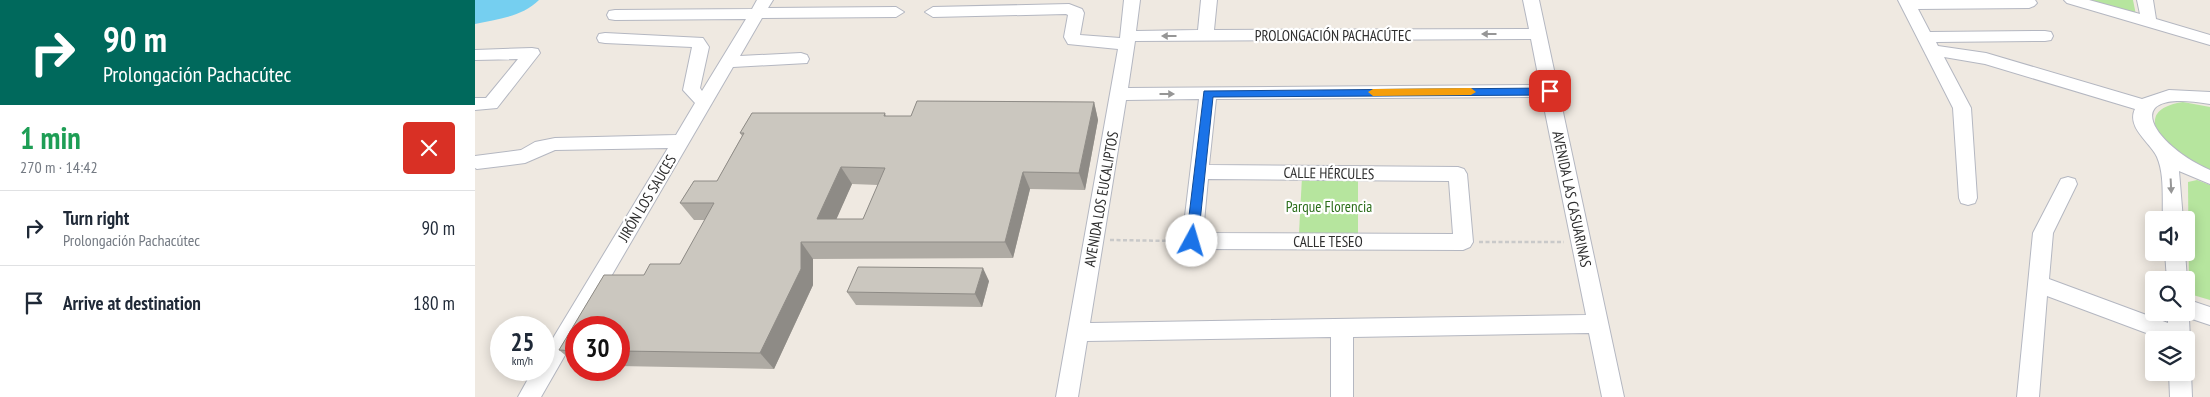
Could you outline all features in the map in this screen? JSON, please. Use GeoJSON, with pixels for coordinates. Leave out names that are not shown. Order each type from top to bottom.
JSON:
{"type":"FeatureCollection","features":[{"type":"Feature","properties":{"kind":"street","name":"AVENIDA LOS EUCALIPTOS"},"geometry":{"type":"LineString","coordinates":[[1067,397],[1128,40],[1133,0]]}},
{"type":"Feature","properties":{"kind":"street"},"geometry":{"type":"LineString","coordinates":[[1205,36],[1209,0]]}},
{"type":"Feature","properties":{"kind":"street","name":"AVENIDA LAS CASUARINAS"},"geometry":{"type":"LineString","coordinates":[[1531,0],[1613,397]]}},
{"type":"Feature","properties":{"kind":"street"},"geometry":{"type":"LineString","coordinates":[[2072,0],[2210,40]]}},
{"type":"Feature","properties":{"kind":"street"},"geometry":{"type":"LineString","coordinates":[[2145,0],[2149,22]]}},
{"type":"Feature","properties":{"kind":"street"},"geometry":{"type":"LineString","coordinates":[[1968,198],[1961,108],[1907,2],[2029,4]]}},
{"type":"Feature","properties":{"kind":"street"},"geometry":{"type":"LineString","coordinates":[[615,15],[760,6],[896,12]]}},
{"type":"Feature","properties":{"kind":"street","name":"JIRÓN LOS SAUCES"},"geometry":{"type":"LineString","coordinates":[[529,397],[733,55],[760,6]]}},
{"type":"Feature","properties":{"kind":"street","name":"PROLONGACIÓN PACHACÚTEC"},"geometry":{"type":"LineString","coordinates":[[933,12],[1069,9],[1076,13],[1072,37],[1074,40],[1128,40],[1205,36],[1538,34]]}},
{"type":"Feature","properties":{"kind":"street"},"geometry":{"type":"LineString","coordinates":[[1929,43],[2045,36]]}},
{"type":"Feature","properties":{"kind":"street"},"geometry":{"type":"LineString","coordinates":[[605,38],[697,42],[701,47],[733,55],[801,59]]}},
{"type":"Feature","properties":{"kind":"street"},"geometry":{"type":"LineString","coordinates":[[1929,43],[2145,106]]}},
{"type":"Feature","properties":{"kind":"street"},"geometry":{"type":"LineString","coordinates":[[701,47],[691,90],[705,102]]}},
{"type":"Feature","properties":{"kind":"street"},"geometry":{"type":"LineString","coordinates":[[475,56],[532,53],[491,104],[475,104]]}},
{"type":"Feature","properties":{"kind":"street"},"geometry":{"type":"LineString","coordinates":[[1118,94],[1550,91]]}},
{"type":"Feature","properties":{"kind":"street"},"geometry":{"type":"LineString","coordinates":[[1192,241],[1208,94]]}},
{"type":"Feature","properties":{"kind":"street"},"geometry":{"type":"LineString","coordinates":[[2210,98],[2181,94],[2165,95],[2153,99],[2145,106],[2142,116],[2152,140],[2165,152],[2181,164],[2210,177]]}},
{"type":"Feature","properties":{"kind":"street"},"geometry":{"type":"LineString","coordinates":[[477,162],[525,156],[541,147],[555,144],[681,141]]}},
{"type":"Feature","properties":{"kind":"street"},"geometry":{"type":"LineString","coordinates":[[2165,152],[2170,171],[2172,211]]}},
{"type":"Feature","properties":{"kind":"street","name":"CALLE HÉRCULES"},"geometry":{"type":"LineString","coordinates":[[1199,172],[1457,174]]}},
{"type":"Feature","properties":{"kind":"street"},"geometry":{"type":"LineString","coordinates":[[1457,174],[1463,242]]}},
{"type":"Feature","properties":{"kind":"street"},"geometry":{"type":"LineString","coordinates":[[2028,397],[2043,233],[2067,184]]}},
{"type":"Feature","properties":{"kind":"street","name":"CALLE TESEO"},"geometry":{"type":"LineString","coordinates":[[1192,241],[1463,242]]}},
{"type":"Feature","properties":{"kind":"street"},"geometry":{"type":"LineString","coordinates":[[2039,284],[2161,331]]}},
{"type":"Feature","properties":{"kind":"street"},"geometry":{"type":"LineString","coordinates":[[2195,311],[2210,316]]}},
{"type":"Feature","properties":{"kind":"street"},"geometry":{"type":"LineString","coordinates":[[1078,332],[1598,324]]}},
{"type":"Feature","properties":{"kind":"street"},"geometry":{"type":"LineString","coordinates":[[1342,328],[1343,397]]}},
{"type":"Feature","properties":{"kind":"street"},"geometry":{"type":"LineString","coordinates":[[2180,381],[2181,397]]}},
{"type":"Feature","properties":{"kind":"path"},"geometry":{"type":"LineString","coordinates":[[1094,240],[1192,241]]}},
{"type":"Feature","properties":{"kind":"path"},"geometry":{"type":"LineString","coordinates":[[1463,242],[1581,242]]}},
{"type":"Feature","properties":{"kind":"green space"},"geometry":{"type":"Polygon","coordinates":[[[2083,0],[2133,0],[2136,15],[2083,0]]]}},
{"type":"Feature","properties":{"kind":"green space"},"geometry":{"type":"Polygon","coordinates":[[[2183,102],[2210,107],[2210,170],[2179,154],[2167,143],[2156,128],[2155,121],[2162,109],[2183,102]]]}},
{"type":"Feature","properties":{"kind":"green space","name":"Parque Florencia"},"geometry":{"type":"Polygon","coordinates":[[[1302,177],[1358,178],[1358,234],[1299,233],[1302,177]]]}},
{"type":"Feature","properties":{"kind":"green space"},"geometry":{"type":"Polygon","coordinates":[[[2197,180],[2210,185],[2210,300],[2195,296],[2195,271],[2189,271],[2189,261],[2195,261],[2195,211],[2188,211],[2188,182],[2197,180]]]}},
{"type":"Feature","properties":{"kind":"water"},"geometry":{"type":"Polygon","coordinates":[[[475,0],[539,0],[517,14],[475,24],[475,0]]]}},
{"type":"Feature","properties":{"kind":"building"},"geometry":{"type":"Polygon","coordinates":[[[917,101],[1094,102],[1079,173],[1023,172],[1005,242],[801,242],[801,269],[760,353],[630,351],[630,316],[579,316],[604,275],[644,275],[650,264],[680,264],[714,203],[680,203],[694,181],[717,181],[744,133],[740,133],[752,113],[885,113],[884,116],[911,116],[917,101]],[[841,167],[817,219],[863,219],[885,168],[841,167]]]}},
{"type":"Feature","properties":{"kind":"building"},"geometry":{"type":"Polygon","coordinates":[[[858,267],[983,268],[975,294],[847,292],[858,267]]]}},
{"type":"Feature","properties":{"kind":"building"},"geometry":{"type":"Polygon","coordinates":[[[565,340],[565,350],[559,350],[565,340]]]}},
{"type":"Feature","properties":{"kind":"slow traffic"},"geometry":{"type":"LineString","coordinates":[[1373,92],[1471,92]]}},
{"type":"Feature","properties":{"kind":"route"},"geometry":{"type":"LineString","coordinates":[[1192,241],[1208,94],[1550,91]]}}]}
